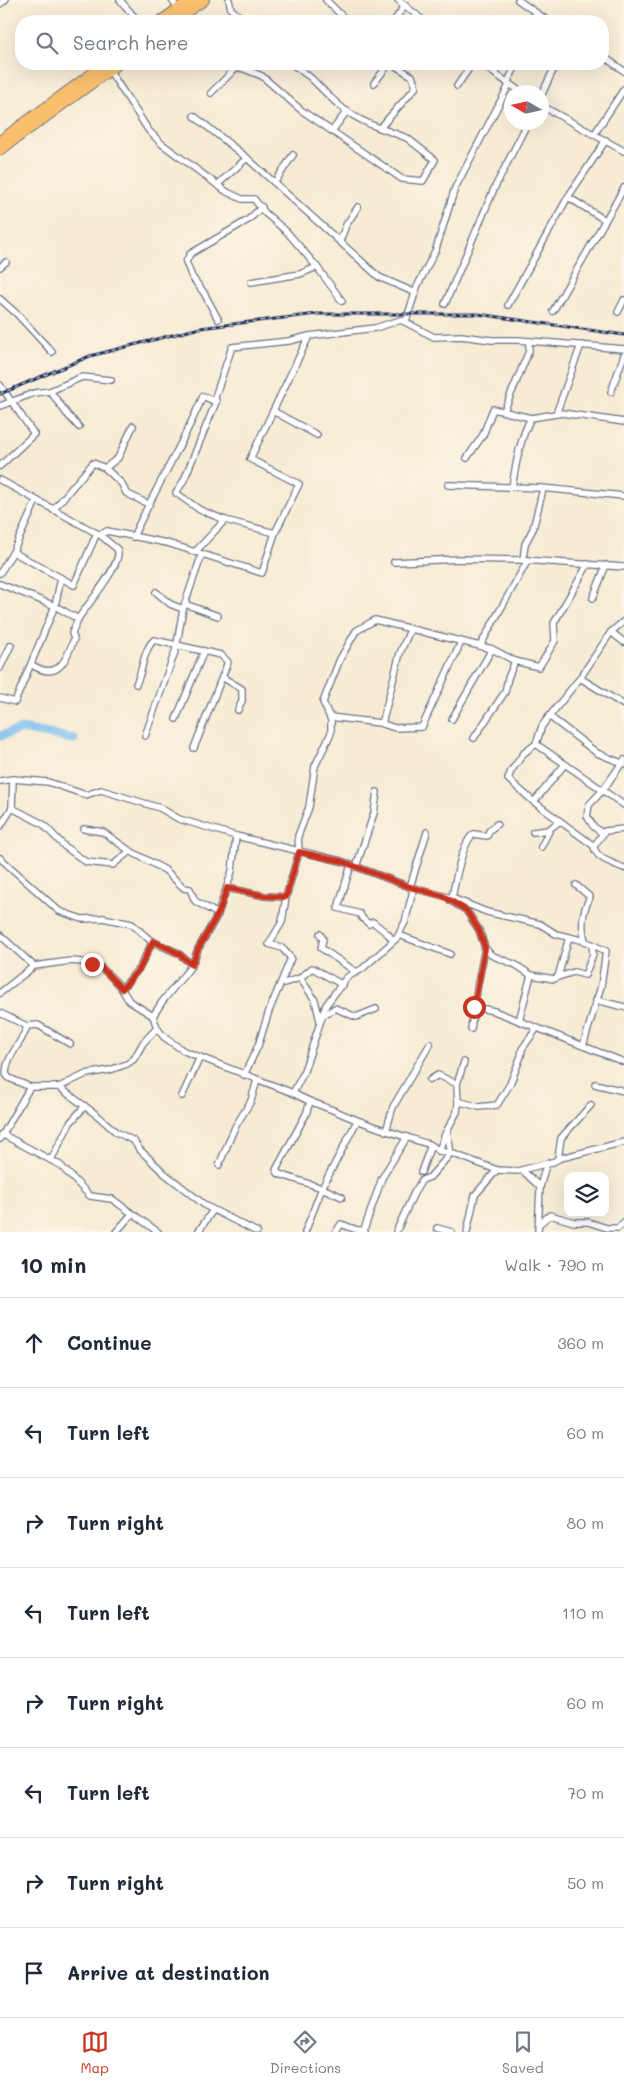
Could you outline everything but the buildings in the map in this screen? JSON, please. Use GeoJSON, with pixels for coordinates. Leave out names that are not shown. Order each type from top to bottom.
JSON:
{"type":"FeatureCollection","features":[{"type":"Feature","properties":{"kind":"highway"},"geometry":{"type":"LineString","coordinates":[[176,14],[191,0]]}},
{"type":"Feature","properties":{"kind":"highway"},"geometry":{"type":"LineString","coordinates":[[176,14],[204,0]]}},
{"type":"Feature","properties":{"kind":"highway"},"geometry":{"type":"LineString","coordinates":[[0,141],[103,70]]}},
{"type":"Feature","properties":{"kind":"highway"},"geometry":{"type":"LineString","coordinates":[[0,150],[103,70]]}},
{"type":"Feature","properties":{"kind":"street"},"geometry":{"type":"LineString","coordinates":[[0,4],[5,0]]}},
{"type":"Feature","properties":{"kind":"street"},"geometry":{"type":"LineString","coordinates":[[120,0],[133,15]]}},
{"type":"Feature","properties":{"kind":"street"},"geometry":{"type":"LineString","coordinates":[[229,0],[232,9],[238,15]]}},
{"type":"Feature","properties":{"kind":"street"},"geometry":{"type":"LineString","coordinates":[[326,0],[341,15]]}},
{"type":"Feature","properties":{"kind":"street"},"geometry":{"type":"LineString","coordinates":[[398,0],[417,15]]}},
{"type":"Feature","properties":{"kind":"street"},"geometry":{"type":"LineString","coordinates":[[518,0],[539,15]]}},
{"type":"Feature","properties":{"kind":"street"},"geometry":{"type":"LineString","coordinates":[[398,15],[405,5]]}},
{"type":"Feature","properties":{"kind":"street"},"geometry":{"type":"LineString","coordinates":[[609,60],[624,71]]}},
{"type":"Feature","properties":{"kind":"street"},"geometry":{"type":"LineString","coordinates":[[109,70],[149,131],[162,144],[217,185],[242,199],[254,199],[265,213],[287,232],[342,300]]}},
{"type":"Feature","properties":{"kind":"street"},"geometry":{"type":"LineString","coordinates":[[211,93],[234,70]]}},
{"type":"Feature","properties":{"kind":"street"},"geometry":{"type":"LineString","coordinates":[[247,70],[262,76],[301,110],[402,180],[423,181],[435,160],[407,138],[356,118],[332,101],[300,70]]}},
{"type":"Feature","properties":{"kind":"street"},"geometry":{"type":"LineString","coordinates":[[374,83],[386,70]]}},
{"type":"Feature","properties":{"kind":"street"},"geometry":{"type":"LineString","coordinates":[[380,128],[416,87],[412,76],[402,70]]}},
{"type":"Feature","properties":{"kind":"street"},"geometry":{"type":"LineString","coordinates":[[457,86],[468,70]]}},
{"type":"Feature","properties":{"kind":"street"},"geometry":{"type":"LineString","coordinates":[[489,70],[508,84]]}},
{"type":"Feature","properties":{"kind":"street"},"geometry":{"type":"LineString","coordinates":[[406,321],[417,287],[436,248],[455,188],[514,70]]}},
{"type":"Feature","properties":{"kind":"street"},"geometry":{"type":"LineString","coordinates":[[546,85],[553,70]]}},
{"type":"Feature","properties":{"kind":"street"},"geometry":{"type":"LineString","coordinates":[[595,134],[624,89]]}},
{"type":"Feature","properties":{"kind":"street"},"geometry":{"type":"LineString","coordinates":[[549,110],[624,151]]}},
{"type":"Feature","properties":{"kind":"street"},"geometry":{"type":"LineString","coordinates":[[332,131],[347,111]]}},
{"type":"Feature","properties":{"kind":"street"},"geometry":{"type":"LineString","coordinates":[[194,116],[275,182],[379,277],[416,294]]}},
{"type":"Feature","properties":{"kind":"street"},"geometry":{"type":"LineString","coordinates":[[445,304],[494,189],[524,130]]}},
{"type":"Feature","properties":{"kind":"street"},"geometry":{"type":"LineString","coordinates":[[508,305],[568,197],[606,140]]}},
{"type":"Feature","properties":{"kind":"street"},"geometry":{"type":"LineString","coordinates":[[275,182],[293,155]]}},
{"type":"Feature","properties":{"kind":"street"},"geometry":{"type":"LineString","coordinates":[[217,185],[247,158]]}},
{"type":"Feature","properties":{"kind":"street"},"geometry":{"type":"LineString","coordinates":[[553,310],[624,188]]}},
{"type":"Feature","properties":{"kind":"street"},"geometry":{"type":"LineString","coordinates":[[568,197],[605,220]]}},
{"type":"Feature","properties":{"kind":"street"},"geometry":{"type":"LineString","coordinates":[[218,319],[204,293],[192,277],[186,262],[190,254],[248,220],[262,207]]}},
{"type":"Feature","properties":{"kind":"street"},"geometry":{"type":"LineString","coordinates":[[340,241],[346,225],[358,207]]}},
{"type":"Feature","properties":{"kind":"street"},"geometry":{"type":"LineString","coordinates":[[0,267],[6,262]]}},
{"type":"Feature","properties":{"kind":"street"},"geometry":{"type":"LineString","coordinates":[[250,282],[300,274],[317,267]]}},
{"type":"Feature","properties":{"kind":"street"},"geometry":{"type":"LineString","coordinates":[[0,299],[17,314],[52,352]]}},
{"type":"Feature","properties":{"kind":"street"},"geometry":{"type":"LineString","coordinates":[[618,312],[624,300]]}},
{"type":"Feature","properties":{"kind":"street"},"geometry":{"type":"LineString","coordinates":[[275,533],[225,520],[200,510],[176,492],[184,480],[216,402],[215,397],[232,347],[289,341],[309,336],[375,328],[401,320],[434,337],[461,336],[492,340],[529,341],[624,349]]}},
{"type":"Feature","properties":{"kind":"street"},"geometry":{"type":"LineString","coordinates":[[14,552],[74,585],[98,534],[106,531],[167,543],[262,573],[275,533],[299,484],[250,459],[309,336]]}},
{"type":"Feature","properties":{"kind":"street"},"geometry":{"type":"LineString","coordinates":[[504,411],[529,351],[529,341]]}},
{"type":"Feature","properties":{"kind":"street"},"geometry":{"type":"LineString","coordinates":[[556,414],[581,345]]}},
{"type":"Feature","properties":{"kind":"street"},"geometry":{"type":"LineString","coordinates":[[611,392],[624,355]]}},
{"type":"Feature","properties":{"kind":"street"},"geometry":{"type":"LineString","coordinates":[[0,406],[34,393],[50,391],[82,377],[111,380]]}},
{"type":"Feature","properties":{"kind":"street"},"geometry":{"type":"LineString","coordinates":[[0,385],[13,401],[34,434],[0,466]]}},
{"type":"Feature","properties":{"kind":"street"},"geometry":{"type":"LineString","coordinates":[[50,391],[79,427]]}},
{"type":"Feature","properties":{"kind":"street"},"geometry":{"type":"LineString","coordinates":[[134,536],[148,504],[192,422],[203,396],[216,402]]}},
{"type":"Feature","properties":{"kind":"street"},"geometry":{"type":"LineString","coordinates":[[467,458],[476,448],[483,435],[493,409],[531,418],[556,414],[624,422]]}},
{"type":"Feature","properties":{"kind":"street"},"geometry":{"type":"LineString","coordinates":[[273,411],[317,435]]}},
{"type":"Feature","properties":{"kind":"street"},"geometry":{"type":"LineString","coordinates":[[512,487],[519,449],[531,418]]}},
{"type":"Feature","properties":{"kind":"street"},"geometry":{"type":"LineString","coordinates":[[105,468],[118,458],[133,426]]}},
{"type":"Feature","properties":{"kind":"street"},"geometry":{"type":"LineString","coordinates":[[53,510],[93,462],[105,468],[122,484],[126,493],[148,504]]}},
{"type":"Feature","properties":{"kind":"street"},"geometry":{"type":"LineString","coordinates":[[0,480],[98,534],[118,549],[119,555],[104,583],[78,619],[72,633],[74,639],[68,655],[60,668],[44,671],[32,665]]}},
{"type":"Feature","properties":{"kind":"street"},"geometry":{"type":"LineString","coordinates":[[448,485],[512,487],[624,496]]}},
{"type":"Feature","properties":{"kind":"street"},"geometry":{"type":"LineString","coordinates":[[480,646],[525,560],[525,544],[533,528],[544,489]]}},
{"type":"Feature","properties":{"kind":"street"},"geometry":{"type":"LineString","coordinates":[[0,573],[14,552],[36,501]]}},
{"type":"Feature","properties":{"kind":"street"},"geometry":{"type":"LineString","coordinates":[[195,552],[225,520]]}},
{"type":"Feature","properties":{"kind":"street"},"geometry":{"type":"LineString","coordinates":[[145,736],[177,645],[184,607],[192,578],[202,554]]}},
{"type":"Feature","properties":{"kind":"street"},"geometry":{"type":"LineString","coordinates":[[394,562],[525,560],[623,565]]}},
{"type":"Feature","properties":{"kind":"street"},"geometry":{"type":"LineString","coordinates":[[244,1074],[258,1046],[269,1011],[291,958],[282,948],[270,944],[282,922],[286,897],[299,852],[298,836],[309,808],[315,766],[331,733],[330,717],[324,702],[340,659],[356,632],[375,620],[492,649],[515,661],[540,667],[555,641],[554,623],[588,564]]}},
{"type":"Feature","properties":{"kind":"street"},"geometry":{"type":"LineString","coordinates":[[592,598],[606,565]]}},
{"type":"Feature","properties":{"kind":"street"},"geometry":{"type":"LineString","coordinates":[[0,698],[15,702],[55,606],[61,578]]}},
{"type":"Feature","properties":{"kind":"street"},"geometry":{"type":"LineString","coordinates":[[0,584],[55,606],[78,619]]}},
{"type":"Feature","properties":{"kind":"street"},"geometry":{"type":"LineString","coordinates":[[156,592],[170,604],[218,616]]}},
{"type":"Feature","properties":{"kind":"street"},"geometry":{"type":"LineString","coordinates":[[594,846],[534,802],[508,779],[511,771],[524,753],[536,744],[542,726],[549,716],[580,678],[611,632],[624,621]]}},
{"type":"Feature","properties":{"kind":"street"},"geometry":{"type":"LineString","coordinates":[[382,724],[400,653],[410,630]]}},
{"type":"Feature","properties":{"kind":"street"},"geometry":{"type":"LineString","coordinates":[[611,632],[624,642]]}},
{"type":"Feature","properties":{"kind":"street"},"geometry":{"type":"LineString","coordinates":[[136,684],[142,673],[149,645],[154,640],[221,655],[228,662],[194,748]]}},
{"type":"Feature","properties":{"kind":"street"},"geometry":{"type":"LineString","coordinates":[[330,717],[382,724],[395,728],[422,728],[461,642]]}},
{"type":"Feature","properties":{"kind":"street"},"geometry":{"type":"LineString","coordinates":[[0,668],[10,645]]}},
{"type":"Feature","properties":{"kind":"street"},"geometry":{"type":"LineString","coordinates":[[452,719],[492,649]]}},
{"type":"Feature","properties":{"kind":"street"},"geometry":{"type":"LineString","coordinates":[[176,719],[204,651]]}},
{"type":"Feature","properties":{"kind":"street"},"geometry":{"type":"LineString","coordinates":[[474,738],[505,692],[515,661]]}},
{"type":"Feature","properties":{"kind":"street"},"geometry":{"type":"LineString","coordinates":[[222,677],[242,689],[242,701],[238,710]]}},
{"type":"Feature","properties":{"kind":"street"},"geometry":{"type":"LineString","coordinates":[[580,678],[624,705]]}},
{"type":"Feature","properties":{"kind":"street"},"geometry":{"type":"LineString","coordinates":[[549,716],[597,753],[623,762],[603,790],[589,805],[587,816],[593,826],[603,834]]}},
{"type":"Feature","properties":{"kind":"street"},"geometry":{"type":"LineString","coordinates":[[536,744],[624,803]]}},
{"type":"Feature","properties":{"kind":"street"},"geometry":{"type":"LineString","coordinates":[[534,802],[565,764]]}},
{"type":"Feature","properties":{"kind":"street"},"geometry":{"type":"LineString","coordinates":[[0,781],[13,779],[48,782],[86,795],[101,790],[160,808],[179,819],[236,836],[353,866],[410,887],[452,898],[487,912],[540,924],[556,934],[592,944],[606,951],[604,971],[583,1046]]}},
{"type":"Feature","properties":{"kind":"street"},"geometry":{"type":"LineString","coordinates":[[0,827],[12,808],[13,779]]}},
{"type":"Feature","properties":{"kind":"street"},"geometry":{"type":"LineString","coordinates":[[377,792],[374,814],[338,908],[360,914],[368,924],[373,922],[388,934],[393,941]]}},
{"type":"Feature","properties":{"kind":"street"},"geometry":{"type":"LineString","coordinates":[[12,808],[43,824],[64,846],[86,862],[113,865],[130,851]]}},
{"type":"Feature","properties":{"kind":"street"},"geometry":{"type":"LineString","coordinates":[[541,847],[550,829],[560,821]]}},
{"type":"Feature","properties":{"kind":"street"},"geometry":{"type":"LineString","coordinates":[[452,898],[462,857],[470,836],[474,834],[487,836],[489,831],[497,824]]}},
{"type":"Feature","properties":{"kind":"street"},"geometry":{"type":"LineString","coordinates":[[624,828],[605,831],[594,846],[594,852],[598,856],[624,868]]}},
{"type":"Feature","properties":{"kind":"street"},"geometry":{"type":"LineString","coordinates":[[84,829],[103,832],[130,851],[165,870],[184,888],[190,889],[195,900],[218,914]]}},
{"type":"Feature","properties":{"kind":"street"},"geometry":{"type":"LineString","coordinates":[[533,832],[550,829]]}},
{"type":"Feature","properties":{"kind":"street"},"geometry":{"type":"LineString","coordinates":[[293,1093],[303,1074],[326,1005],[343,985],[347,977],[356,972],[399,934],[405,922],[413,891],[410,887],[427,832]]}},
{"type":"Feature","properties":{"kind":"street"},"geometry":{"type":"LineString","coordinates":[[153,1016],[192,965],[198,949],[218,914],[232,870],[236,836]]}},
{"type":"Feature","properties":{"kind":"street"},"geometry":{"type":"LineString","coordinates":[[0,858],[59,911],[82,919],[104,918],[132,924],[153,941],[178,953],[192,965]]}},
{"type":"Feature","properties":{"kind":"street"},"geometry":{"type":"LineString","coordinates":[[576,886],[590,897],[584,906],[581,927],[585,941]]}},
{"type":"Feature","properties":{"kind":"street"},"geometry":{"type":"LineString","coordinates":[[227,888],[265,896],[286,897]]}},
{"type":"Feature","properties":{"kind":"street"},"geometry":{"type":"LineString","coordinates":[[443,896],[466,910],[479,930],[485,948],[491,956],[516,965],[532,975],[554,979],[574,972],[585,975],[593,954],[592,944]]}},
{"type":"Feature","properties":{"kind":"street"},"geometry":{"type":"LineString","coordinates":[[320,934],[323,939],[321,948],[356,972]]}},
{"type":"Feature","properties":{"kind":"street"},"geometry":{"type":"LineString","coordinates":[[399,934],[450,954]]}},
{"type":"Feature","properties":{"kind":"street"},"geometry":{"type":"LineString","coordinates":[[0,935],[34,966]]}},
{"type":"Feature","properties":{"kind":"street"},"geometry":{"type":"LineString","coordinates":[[558,977],[569,937]]}},
{"type":"Feature","properties":{"kind":"street"},"geometry":{"type":"LineString","coordinates":[[122,989],[140,968],[153,941]]}},
{"type":"Feature","properties":{"kind":"street"},"geometry":{"type":"LineString","coordinates":[[472,1029],[474,1007],[485,948]]}},
{"type":"Feature","properties":{"kind":"street"},"geometry":{"type":"LineString","coordinates":[[0,993],[34,966],[71,961],[92,964],[102,968],[122,989],[129,1001],[153,1016],[157,1028],[173,1045],[357,1121],[431,1145],[439,1151],[451,1153],[497,1170],[522,1170],[624,1142]]}},
{"type":"Feature","properties":{"kind":"street"},"geometry":{"type":"LineString","coordinates":[[281,984],[300,978],[312,968],[343,985]]}},
{"type":"Feature","properties":{"kind":"street"},"geometry":{"type":"LineString","coordinates":[[519,1021],[532,975]]}},
{"type":"Feature","properties":{"kind":"street"},"geometry":{"type":"LineString","coordinates":[[300,978],[314,1000],[321,1018]]}},
{"type":"Feature","properties":{"kind":"street"},"geometry":{"type":"LineString","coordinates":[[596,1000],[624,1007]]}},
{"type":"Feature","properties":{"kind":"street"},"geometry":{"type":"LineString","coordinates":[[474,1007],[494,1011],[624,1062]]}},
{"type":"Feature","properties":{"kind":"street"},"geometry":{"type":"LineString","coordinates":[[321,1018],[334,1008],[356,1017],[376,1009]]}},
{"type":"Feature","properties":{"kind":"street"},"geometry":{"type":"LineString","coordinates":[[0,1013],[28,1026],[38,1025],[70,1044]]}},
{"type":"Feature","properties":{"kind":"street"},"geometry":{"type":"LineString","coordinates":[[28,1026],[8,1062],[6,1074],[9,1078],[30,1087],[59,1087],[86,1074],[110,1070],[127,1064],[134,1059],[143,1043],[157,1028]]}},
{"type":"Feature","properties":{"kind":"street"},"geometry":{"type":"LineString","coordinates":[[458,1104],[461,1102],[479,1107],[497,1104],[510,1084],[522,1049],[537,1028]]}},
{"type":"Feature","properties":{"kind":"street"},"geometry":{"type":"LineString","coordinates":[[386,1131],[393,1107],[430,1044]]}},
{"type":"Feature","properties":{"kind":"street"},"geometry":{"type":"LineString","coordinates":[[182,1096],[200,1057]]}},
{"type":"Feature","properties":{"kind":"street"},"geometry":{"type":"LineString","coordinates":[[439,1151],[447,1130],[457,1112],[457,1084],[464,1062]]}},
{"type":"Feature","properties":{"kind":"street"},"geometry":{"type":"LineString","coordinates":[[430,1080],[438,1075],[457,1084]]}},
{"type":"Feature","properties":{"kind":"street"},"geometry":{"type":"LineString","coordinates":[[219,1166],[235,1127],[251,1101],[258,1080]]}},
{"type":"Feature","properties":{"kind":"street"},"geometry":{"type":"LineString","coordinates":[[595,1084],[624,1091]]}},
{"type":"Feature","properties":{"kind":"street"},"geometry":{"type":"LineString","coordinates":[[30,1087],[1,1136],[60,1165],[90,1196],[112,1199],[158,1232]]}},
{"type":"Feature","properties":{"kind":"street"},"geometry":{"type":"LineString","coordinates":[[59,1087],[116,1132],[134,1141],[139,1149],[173,1181],[213,1210],[257,1232]]}},
{"type":"Feature","properties":{"kind":"street"},"geometry":{"type":"LineString","coordinates":[[310,1102],[306,1114],[276,1170],[279,1174],[322,1188],[342,1197]]}},
{"type":"Feature","properties":{"kind":"street"},"geometry":{"type":"LineString","coordinates":[[538,1232],[540,1187],[546,1165],[555,1160],[561,1138],[591,1105]]}},
{"type":"Feature","properties":{"kind":"street"},"geometry":{"type":"LineString","coordinates":[[51,1160],[70,1123],[84,1106]]}},
{"type":"Feature","properties":{"kind":"street"},"geometry":{"type":"LineString","coordinates":[[304,1232],[322,1188],[357,1121]]}},
{"type":"Feature","properties":{"kind":"street"},"geometry":{"type":"LineString","coordinates":[[447,1130],[451,1153]]}},
{"type":"Feature","properties":{"kind":"street"},"geometry":{"type":"LineString","coordinates":[[336,1232],[341,1224],[364,1231],[382,1178],[407,1138]]}},
{"type":"Feature","properties":{"kind":"street"},"geometry":{"type":"LineString","coordinates":[[421,1172],[431,1145]]}},
{"type":"Feature","properties":{"kind":"street"},"geometry":{"type":"LineString","coordinates":[[396,1232],[414,1192],[422,1180],[430,1177],[451,1153]]}},
{"type":"Feature","properties":{"kind":"street"},"geometry":{"type":"LineString","coordinates":[[467,1232],[475,1195],[497,1170]]}},
{"type":"Feature","properties":{"kind":"street"},"geometry":{"type":"LineString","coordinates":[[522,1170],[540,1187]]}},
{"type":"Feature","properties":{"kind":"street"},"geometry":{"type":"LineString","coordinates":[[198,1232],[213,1210]]}},
{"type":"Feature","properties":{"kind":"street"},"geometry":{"type":"LineString","coordinates":[[116,1232],[132,1214]]}},
{"type":"Feature","properties":{"kind":"street"},"geometry":{"type":"LineString","coordinates":[[539,1224],[550,1215],[574,1222],[588,1222],[607,1228],[618,1228],[624,1222]]}},
{"type":"Feature","properties":{"kind":"street"},"geometry":{"type":"LineString","coordinates":[[236,1231],[240,1225]]}},
{"type":"Feature","properties":{"kind":"street"},"geometry":{"type":"LineString","coordinates":[[437,1228],[452,1232]]}},
{"type":"Feature","properties":{"kind":"waterway"},"geometry":{"type":"LineString","coordinates":[[0,736],[22,729],[74,739]]}},
{"type":"Feature","properties":{"kind":"railway"},"geometry":{"type":"LineString","coordinates":[[0,394],[90,356],[200,328],[317,314],[478,314],[624,335]]}},
{"type":"Feature","properties":{"kind":"route"},"geometry":{"type":"LineString","coordinates":[[92,964],[102,968],[122,989],[140,968],[153,941],[178,953],[192,965],[198,949],[219,912],[227,888],[265,896],[286,897],[299,852],[341,861],[410,887],[443,896],[466,910],[479,930],[485,948],[474,1007]]}}]}
